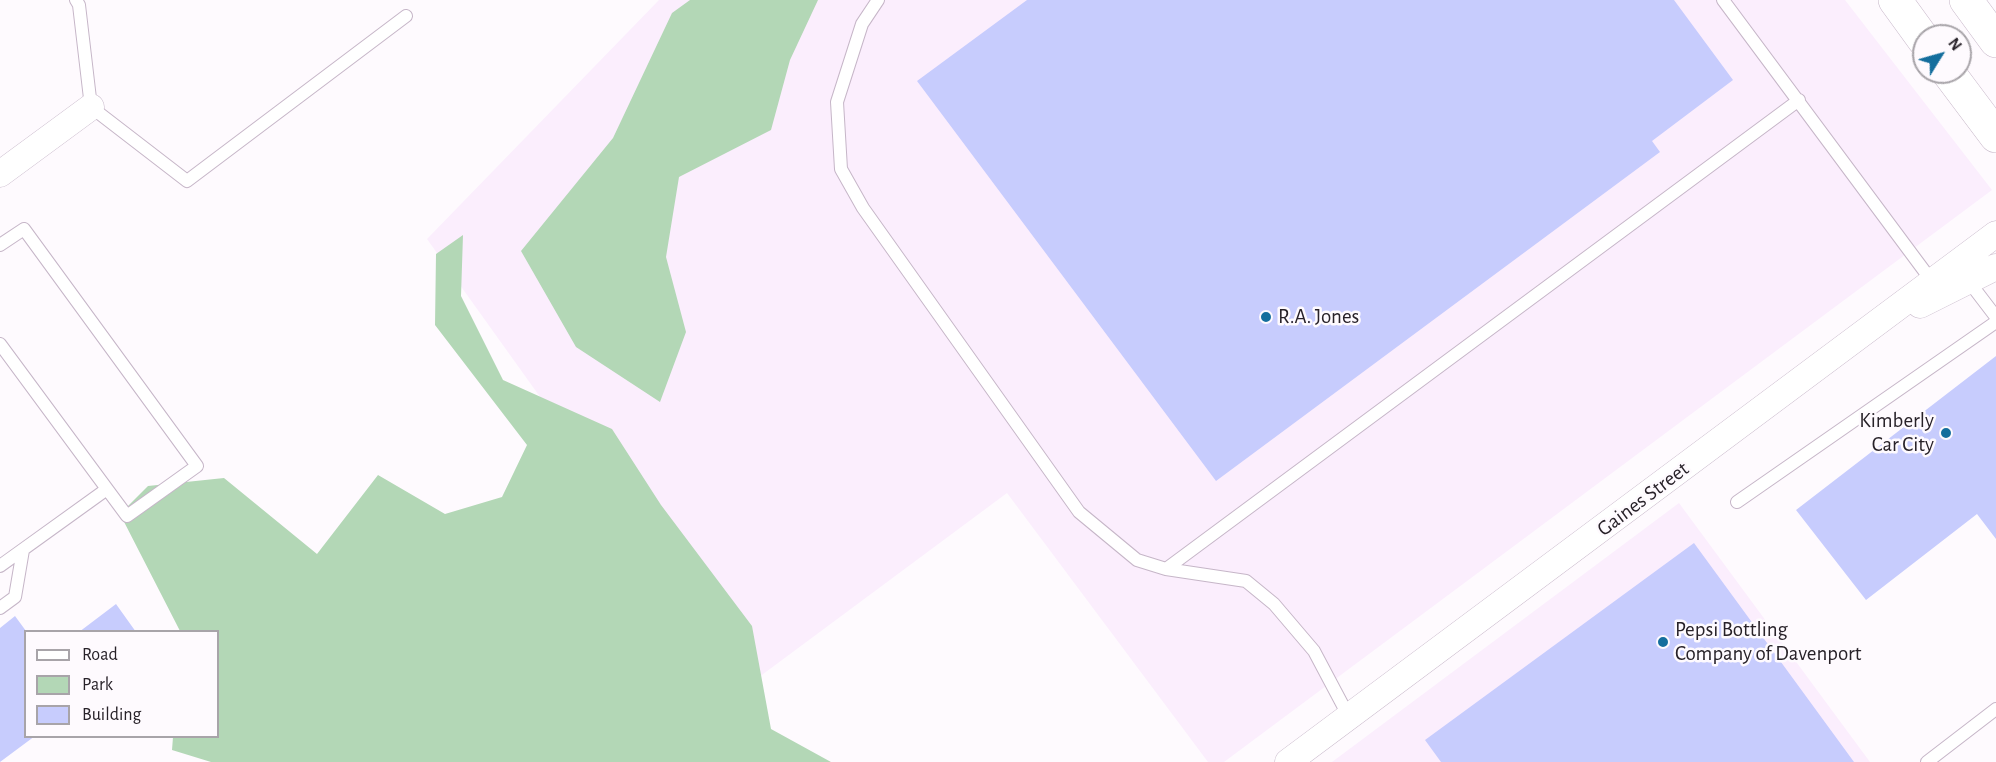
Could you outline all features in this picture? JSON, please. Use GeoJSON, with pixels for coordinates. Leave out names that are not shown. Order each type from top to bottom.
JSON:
{"type":"FeatureCollection","features":[{"type":"Feature","properties":{"kind":"main road"},"geometry":{"type":"LineString","coordinates":[[1894,0],[1912,24]]}},
{"type":"Feature","properties":{"kind":"main road"},"geometry":{"type":"LineString","coordinates":[[1966,0],[1996,40]]}},
{"type":"Feature","properties":{"kind":"main road"},"geometry":{"type":"LineString","coordinates":[[1957,84],[1996,136]]}},
{"type":"Feature","properties":{"kind":"street"},"geometry":{"type":"LineString","coordinates":[[0,174],[91,107]]}},
{"type":"Feature","properties":{"kind":"street","name":"Gaines Street"},"geometry":{"type":"LineString","coordinates":[[1288,762],[1869,330],[1962,273],[1996,234]]}},
{"type":"Feature","properties":{"kind":"street"},"geometry":{"type":"LineString","coordinates":[[1962,273],[1996,267]]}},
{"type":"Feature","properties":{"kind":"lane"},"geometry":{"type":"LineString","coordinates":[[76,0],[79,5],[91,107],[187,181],[406,16]]}},
{"type":"Feature","properties":{"kind":"lane"},"geometry":{"type":"LineString","coordinates":[[878,0],[862,24],[837,102],[841,169],[863,208],[1078,512],[1137,560],[1166,569],[1246,581],[1274,604],[1314,651],[1349,717]]}},
{"type":"Feature","properties":{"kind":"lane"},"geometry":{"type":"LineString","coordinates":[[1723,0],[1938,289]]}},
{"type":"Feature","properties":{"kind":"lane"},"geometry":{"type":"LineString","coordinates":[[1166,569],[1799,100]]}},
{"type":"Feature","properties":{"kind":"lane"},"geometry":{"type":"LineString","coordinates":[[0,245],[24,229],[197,466],[127,516],[0,344]]}},
{"type":"Feature","properties":{"kind":"lane"},"geometry":{"type":"LineString","coordinates":[[1737,502],[1996,319],[1962,273]]}},
{"type":"Feature","properties":{"kind":"lane"},"geometry":{"type":"LineString","coordinates":[[0,566],[107,489]]}},
{"type":"Feature","properties":{"kind":"lane"},"geometry":{"type":"LineString","coordinates":[[0,608],[15,597],[23,550]]}},
{"type":"Feature","properties":{"kind":"lane"},"geometry":{"type":"LineString","coordinates":[[1927,762],[1996,709]]}},
{"type":"Feature","properties":{"kind":"shaded area"},"geometry":{"type":"Polygon","coordinates":[[[659,0],[1845,0],[1992,190],[1224,762],[1208,762],[1007,493],[747,686],[427,239],[659,0]]]}},
{"type":"Feature","properties":{"kind":"shaded area","name":"Pepsi Bottling Company of Davenport"},"geometry":{"type":"Polygon","coordinates":[[[1679,503],[1870,762],[1332,762],[1679,503]]]}},
{"type":"Feature","properties":{"kind":"green space"},"geometry":{"type":"Polygon","coordinates":[[[690,0],[818,0],[790,60],[771,130],[679,177],[666,257],[686,332],[660,402],[576,347],[521,251],[613,138],[672,13],[690,0]]]}},
{"type":"Feature","properties":{"kind":"green space"},"geometry":{"type":"Polygon","coordinates":[[[463,235],[461,296],[503,380],[612,429],[661,505],[752,626],[771,729],[831,762],[211,762],[172,750],[173,738],[219,738],[219,630],[179,630],[120,514],[148,486],[224,478],[317,554],[378,475],[445,514],[502,497],[527,445],[435,325],[436,254],[463,235]]]}},
{"type":"Feature","properties":{"kind":"building","name":"R.A. Jones"},"geometry":{"type":"Polygon","coordinates":[[[1027,0],[1674,0],[1733,80],[1652,141],[1660,152],[1216,481],[917,81],[1027,0]]]}},
{"type":"Feature","properties":{"kind":"building","name":"Kimberly Car City"},"geometry":{"type":"Polygon","coordinates":[[[1996,356],[1996,539],[1977,514],[1866,600],[1796,510],[1996,356]]]}},
{"type":"Feature","properties":{"kind":"building","name":"Pepsi Bottling Company of Davenport"},"geometry":{"type":"Polygon","coordinates":[[[1694,543],[1854,762],[1441,762],[1425,740],[1694,543]]]}},
{"type":"Feature","properties":{"kind":"building"},"geometry":{"type":"Polygon","coordinates":[[[116,604],[135,630],[82,630],[116,604]]]}},
{"type":"Feature","properties":{"kind":"building"},"geometry":{"type":"Polygon","coordinates":[[[15,616],[25,630],[24,738],[32,738],[0,762],[0,628],[15,616]]]}},
{"type":"Feature","properties":{"kind":"place","name":"R.A. Jones"},"geometry":{"type":"Point","coordinates":[1266,317]}},
{"type":"Feature","properties":{"kind":"place","name":"Kimberly Car City"},"geometry":{"type":"Point","coordinates":[1946,433]}},
{"type":"Feature","properties":{"kind":"place","name":"Pepsi Bottling Company of Davenport"},"geometry":{"type":"Point","coordinates":[1663,642]}}]}
